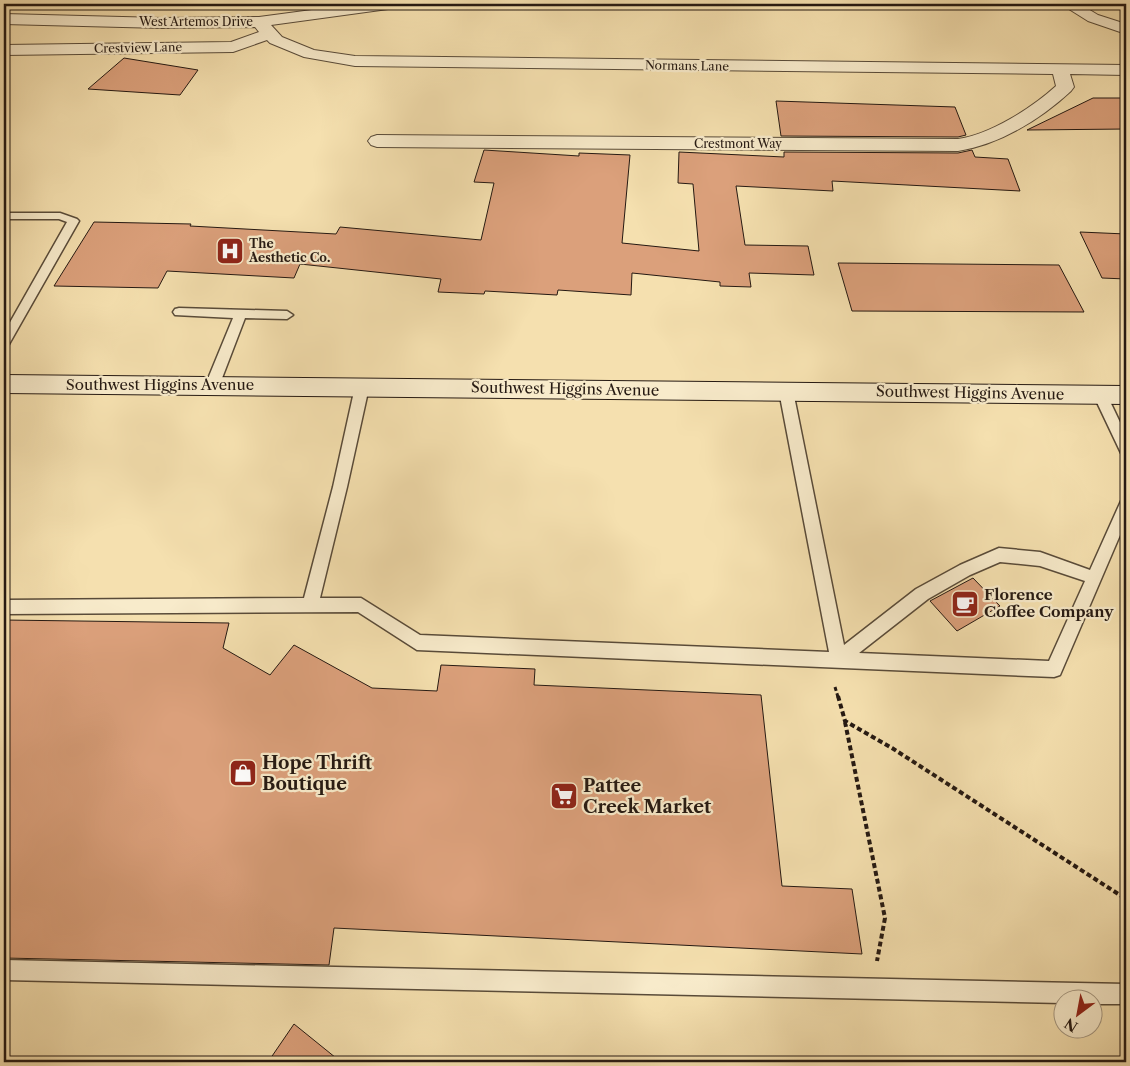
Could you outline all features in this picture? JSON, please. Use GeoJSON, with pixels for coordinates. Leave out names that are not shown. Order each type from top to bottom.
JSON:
{"type":"FeatureCollection","features":[{"type":"Feature","properties":{"kind":"street","name":"West Artemos Drive"},"geometry":{"type":"LineString","coordinates":[[4,19],[265,28],[388,4]]}},
{"type":"Feature","properties":{"kind":"street"},"geometry":{"type":"LineString","coordinates":[[1070,6],[1093,18],[1126,29]]}},
{"type":"Feature","properties":{"kind":"street","name":"Crestview Lane"},"geometry":{"type":"LineString","coordinates":[[4,50],[233,47],[265,28]]}},
{"type":"Feature","properties":{"kind":"street","name":"Normans Lane"},"geometry":{"type":"LineString","coordinates":[[265,28],[276,40],[310,54],[355,61],[390,63],[1061,71],[1126,70]]}},
{"type":"Feature","properties":{"kind":"street","name":"Crestmont Way"},"geometry":{"type":"LineString","coordinates":[[377,141],[913,146],[967,144],[997,132],[1054,99],[1065,87],[1061,71]]}},
{"type":"Feature","properties":{"kind":"street","name":"Southwest Higgins Avenue"},"geometry":{"type":"LineString","coordinates":[[4,384],[1126,395]]}},
{"type":"Feature","properties":{"kind":"lane"},"geometry":{"type":"LineString","coordinates":[[4,216],[60,216],[73,221],[4,343]]}},
{"type":"Feature","properties":{"kind":"lane"},"geometry":{"type":"LineString","coordinates":[[179,312],[287,315]]}},
{"type":"Feature","properties":{"kind":"lane"},"geometry":{"type":"LineString","coordinates":[[212,386],[241,314]]}},
{"type":"Feature","properties":{"kind":"lane"},"geometry":{"type":"LineString","coordinates":[[310,605],[340,487],[362,387]]}},
{"type":"Feature","properties":{"kind":"lane"},"geometry":{"type":"LineString","coordinates":[[786,391],[834,659]]}},
{"type":"Feature","properties":{"kind":"lane"},"geometry":{"type":"LineString","coordinates":[[1100,394],[1126,449]]}},
{"type":"Feature","properties":{"kind":"lane"},"geometry":{"type":"LineString","coordinates":[[4,607],[361,605],[417,642],[1054,669],[1126,505]]}},
{"type":"Feature","properties":{"kind":"lane"},"geometry":{"type":"LineString","coordinates":[[834,659],[922,594],[966,570],[999,555],[1040,559],[1094,578]]}},
{"type":"Feature","properties":{"kind":"lane"},"geometry":{"type":"LineString","coordinates":[[4,970],[1126,994]]}},
{"type":"Feature","properties":{"kind":"path"},"geometry":{"type":"LineString","coordinates":[[834,659],[885,918],[872,989]]}},
{"type":"Feature","properties":{"kind":"path"},"geometry":{"type":"LineString","coordinates":[[845,722],[892,748],[1126,899]]}},
{"type":"Feature","properties":{"kind":"building"},"geometry":{"type":"Polygon","coordinates":[[[124,58],[198,70],[180,95],[88,89],[124,58]]]}},
{"type":"Feature","properties":{"kind":"building"},"geometry":{"type":"Polygon","coordinates":[[[1093,98],[1126,98],[1126,129],[1027,130],[1093,98]]]}},
{"type":"Feature","properties":{"kind":"building"},"geometry":{"type":"Polygon","coordinates":[[[776,101],[955,107],[966,135],[958,137],[781,136],[776,101]]]}},
{"type":"Feature","properties":{"kind":"building"},"geometry":{"type":"Polygon","coordinates":[[[484,150],[579,156],[579,153],[630,155],[622,243],[699,251],[693,184],[678,183],[679,152],[784,157],[784,152],[958,153],[972,150],[975,157],[1008,159],[1020,191],[832,181],[833,191],[736,186],[745,245],[808,246],[814,275],[749,273],[751,287],[720,286],[720,282],[632,273],[631,295],[558,290],[557,295],[485,291],[484,294],[438,292],[441,279],[300,264],[294,278],[167,271],[158,288],[54,286],[94,222],[191,224],[190,226],[336,234],[340,227],[481,240],[494,183],[474,182],[484,150]]]}},
{"type":"Feature","properties":{"kind":"building"},"geometry":{"type":"Polygon","coordinates":[[[1080,232],[1126,234],[1126,279],[1102,278],[1080,232]]]}},
{"type":"Feature","properties":{"kind":"building"},"geometry":{"type":"Polygon","coordinates":[[[838,263],[1059,265],[1084,312],[852,311],[838,263]]]}},
{"type":"Feature","properties":{"kind":"building","name":"Florence Coffee Company"},"geometry":{"type":"Polygon","coordinates":[[[973,578],[1000,606],[957,631],[930,601],[973,578]]]}},
{"type":"Feature","properties":{"kind":"building"},"geometry":{"type":"Polygon","coordinates":[[[4,620],[229,623],[223,648],[270,675],[294,645],[372,688],[437,691],[441,665],[535,669],[534,685],[761,695],[782,886],[852,889],[862,954],[334,928],[329,965],[4,958],[4,620]]]}},
{"type":"Feature","properties":{"kind":"building"},"geometry":{"type":"Polygon","coordinates":[[[294,1024],[341,1062],[268,1062],[294,1024]]]}},
{"type":"Feature","properties":{"kind":"place","name":"The Aesthetic Co."},"geometry":{"type":"Point","coordinates":[230,251]}},
{"type":"Feature","properties":{"kind":"place","name":"Florence Coffee Company"},"geometry":{"type":"Point","coordinates":[965,604]}},
{"type":"Feature","properties":{"kind":"place","name":"Hope Thrift Boutique"},"geometry":{"type":"Point","coordinates":[243,773]}},
{"type":"Feature","properties":{"kind":"place","name":"Pattee Creek Market"},"geometry":{"type":"Point","coordinates":[564,796]}}]}
